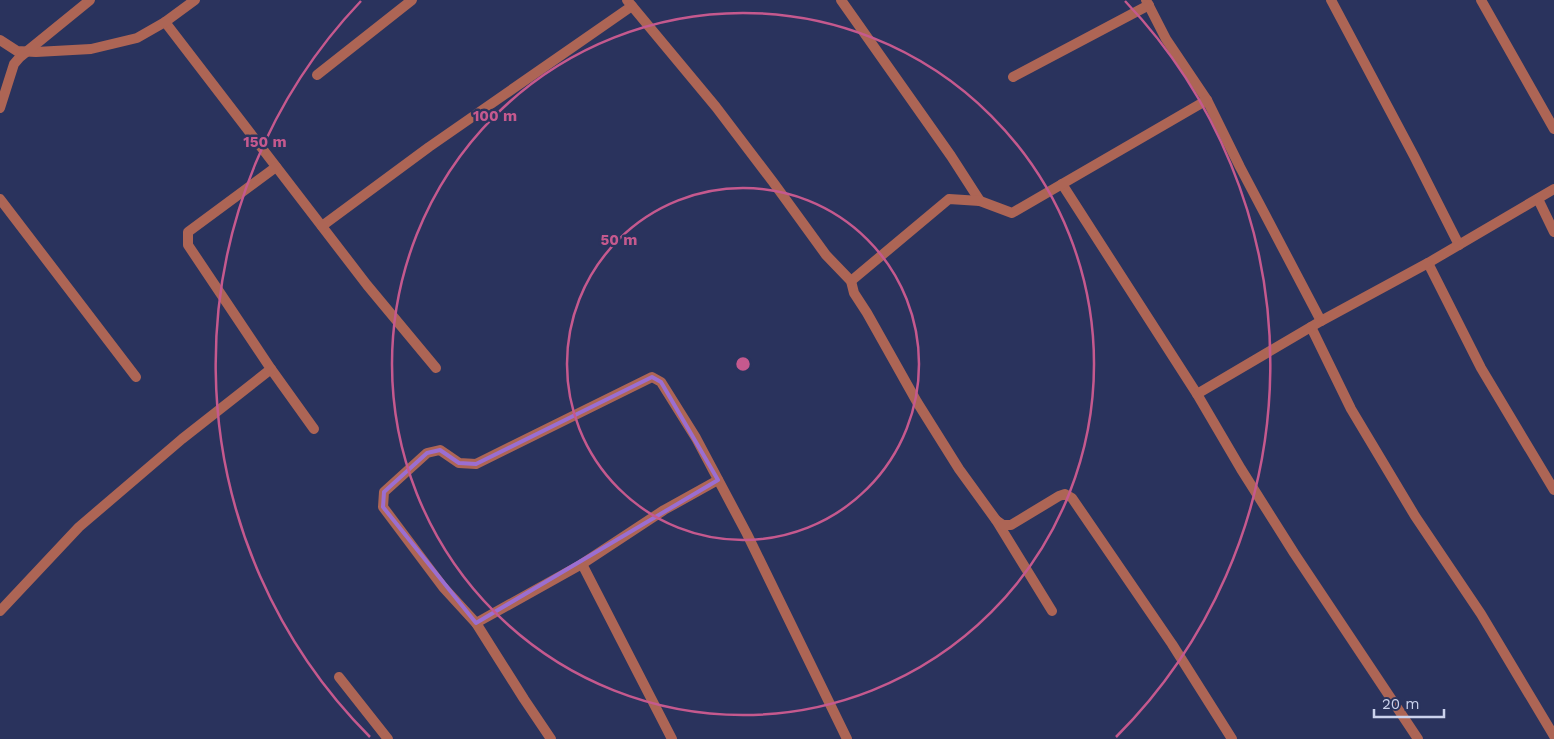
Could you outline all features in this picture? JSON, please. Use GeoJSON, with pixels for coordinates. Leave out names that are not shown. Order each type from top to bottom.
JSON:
{"type":"FeatureCollection","features":[{"type":"Feature","properties":{"kind":"street"},"geometry":{"type":"LineString","coordinates":[[0,108],[14,64],[20,56],[90,0]]}},
{"type":"Feature","properties":{"kind":"street"},"geometry":{"type":"LineString","coordinates":[[0,40],[17,51],[91,49],[137,38],[165,22],[194,0]]}},
{"type":"Feature","properties":{"kind":"street"},"geometry":{"type":"LineString","coordinates":[[317,75],[412,0]]}},
{"type":"Feature","properties":{"kind":"street"},"geometry":{"type":"LineString","coordinates":[[840,0],[945,148],[980,201]]}},
{"type":"Feature","properties":{"kind":"street"},"geometry":{"type":"LineString","coordinates":[[1331,0],[1459,245]]}},
{"type":"Feature","properties":{"kind":"street"},"geometry":{"type":"LineString","coordinates":[[1480,0],[1554,129]]}},
{"type":"Feature","properties":{"kind":"street"},"geometry":{"type":"LineString","coordinates":[[1013,77],[1148,2],[1166,39],[1207,100],[1270,226],[1322,321]]}},
{"type":"Feature","properties":{"kind":"street"},"geometry":{"type":"LineString","coordinates":[[322,226],[630,3],[716,107],[826,255],[851,281],[854,293],[917,402],[959,469],[996,520],[1052,611]]}},
{"type":"Feature","properties":{"kind":"street"},"geometry":{"type":"LineString","coordinates":[[165,22],[367,285],[436,368]]}},
{"type":"Feature","properties":{"kind":"street"},"geometry":{"type":"LineString","coordinates":[[851,281],[948,199],[980,201],[1012,213],[1207,100]]}},
{"type":"Feature","properties":{"kind":"street"},"geometry":{"type":"LineString","coordinates":[[276,167],[188,232],[188,245],[271,369],[314,429]]}},
{"type":"Feature","properties":{"kind":"street"},"geometry":{"type":"LineString","coordinates":[[1062,184],[1197,394],[1294,553],[1418,739]]}},
{"type":"Feature","properties":{"kind":"street"},"geometry":{"type":"LineString","coordinates":[[1197,394],[1554,189]]}},
{"type":"Feature","properties":{"kind":"street"},"geometry":{"type":"LineString","coordinates":[[0,199],[136,377]]}},
{"type":"Feature","properties":{"kind":"street"},"geometry":{"type":"LineString","coordinates":[[1538,199],[1554,232]]}},
{"type":"Feature","properties":{"kind":"street"},"geometry":{"type":"LineString","coordinates":[[1428,263],[1482,368],[1554,490]]}},
{"type":"Feature","properties":{"kind":"street"},"geometry":{"type":"LineString","coordinates":[[1311,328],[1351,409],[1415,516],[1480,614],[1554,736]]}},
{"type":"Feature","properties":{"kind":"street"},"geometry":{"type":"LineString","coordinates":[[0,610],[80,528],[182,439],[271,369]]}},
{"type":"Feature","properties":{"kind":"street"},"geometry":{"type":"LineString","coordinates":[[551,739],[524,700],[476,622],[444,587],[383,507],[384,492],[427,453],[440,450],[459,463],[476,464],[652,377],[661,382],[696,438],[747,534],[847,739]]}},
{"type":"Feature","properties":{"kind":"street"},"geometry":{"type":"LineString","coordinates":[[476,622],[582,564],[664,510],[718,480]]}},
{"type":"Feature","properties":{"kind":"street"},"geometry":{"type":"LineString","coordinates":[[996,520],[1003,525],[1011,525],[1059,496],[1066,494],[1072,498],[1172,644],[1232,739]]}},
{"type":"Feature","properties":{"kind":"street"},"geometry":{"type":"LineString","coordinates":[[582,564],[672,739]]}},
{"type":"Feature","properties":{"kind":"street"},"geometry":{"type":"LineString","coordinates":[[339,677],[388,739]]}},
{"type":"Feature","properties":{"kind":"highlighted area"},"geometry":{"type":"Polygon","coordinates":[[[652,377],[661,382],[718,480],[476,623],[383,507],[384,492],[427,453],[440,450],[459,463],[476,464],[652,377]]]}}]}
